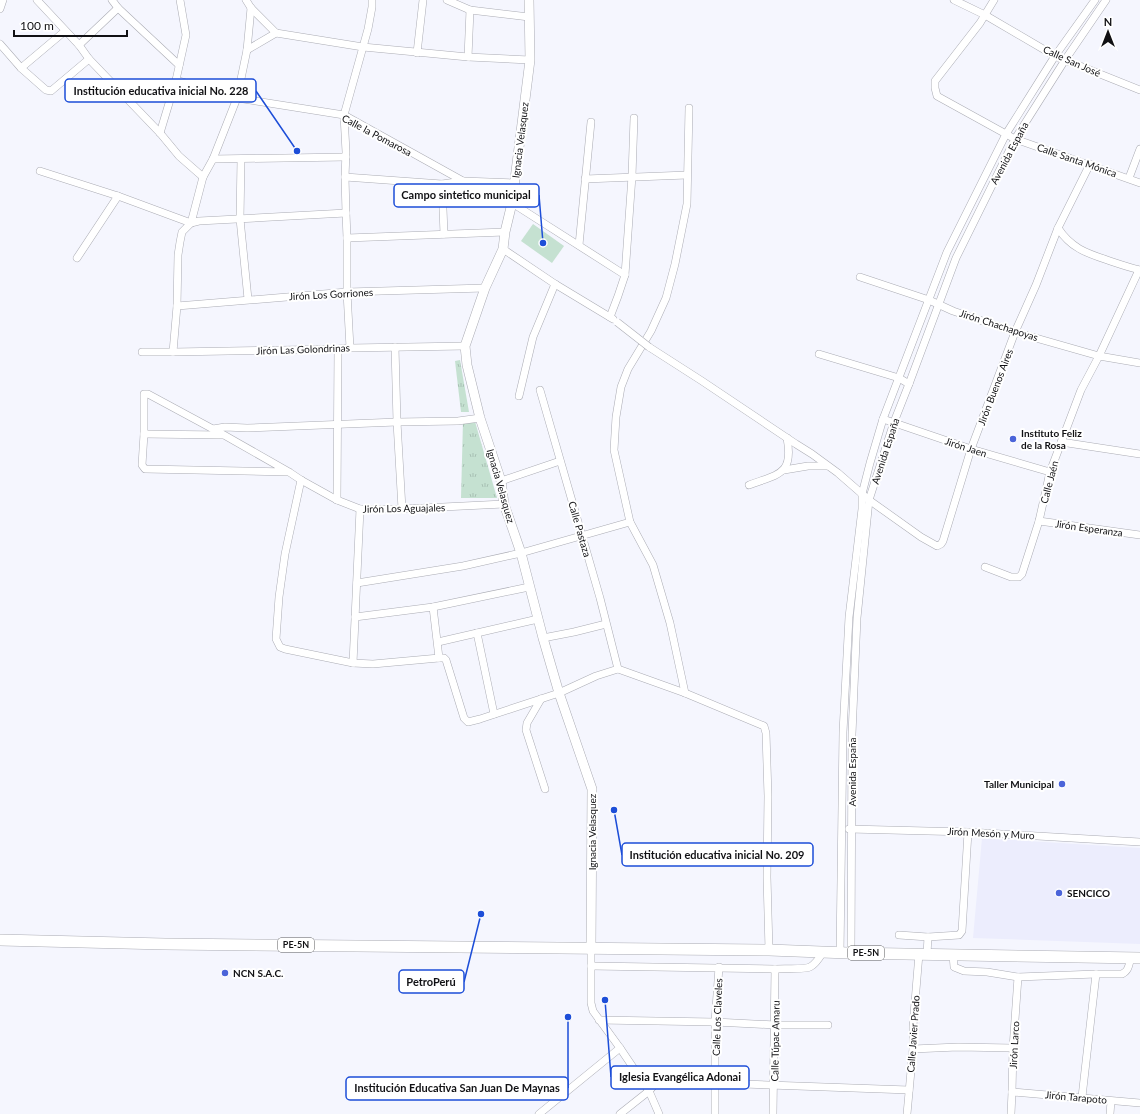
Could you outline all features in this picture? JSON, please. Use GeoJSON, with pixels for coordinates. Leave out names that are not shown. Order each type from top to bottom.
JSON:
{"type":"FeatureCollection","features":[{"type":"Feature","properties":{"kind":"highway","name":"PE-5N"},"geometry":{"type":"LineString","coordinates":[[0,940],[165,944],[769,950],[846,953],[1136,958]]}},
{"type":"Feature","properties":{"kind":"main road","name":"Ignacia Velasquez"},"geometry":{"type":"LineString","coordinates":[[529,0],[530,60],[512,203],[505,232],[503,249],[485,288],[465,346],[466,365],[480,418],[501,481],[504,504],[521,553],[559,693],[592,789],[591,948]]}},
{"type":"Feature","properties":{"kind":"street"},"geometry":{"type":"LineString","coordinates":[[0,9],[3,0]]}},
{"type":"Feature","properties":{"kind":"street"},"geometry":{"type":"LineString","coordinates":[[37,0],[79,45],[89,58],[160,133],[179,156],[202,177]]}},
{"type":"Feature","properties":{"kind":"street"},"geometry":{"type":"LineString","coordinates":[[112,0],[118,8],[179,65]]}},
{"type":"Feature","properties":{"kind":"street"},"geometry":{"type":"LineString","coordinates":[[160,133],[176,80],[186,35],[180,0]]}},
{"type":"Feature","properties":{"kind":"street"},"geometry":{"type":"LineString","coordinates":[[246,0],[251,8],[276,33],[363,47],[468,57],[530,60]]}},
{"type":"Feature","properties":{"kind":"street"},"geometry":{"type":"LineString","coordinates":[[350,348],[347,292],[346,157],[344,115],[368,29],[372,0]]}},
{"type":"Feature","properties":{"kind":"street"},"geometry":{"type":"LineString","coordinates":[[417,52],[423,0]]}},
{"type":"Feature","properties":{"kind":"street"},"geometry":{"type":"LineString","coordinates":[[447,0],[470,10],[529,17]]}},
{"type":"Feature","properties":{"kind":"street","name":"Calle San José"},"geometry":{"type":"LineString","coordinates":[[954,0],[985,15],[1055,56],[1140,90]]}},
{"type":"Feature","properties":{"kind":"street"},"geometry":{"type":"LineString","coordinates":[[985,15],[994,0]]}},
{"type":"Feature","properties":{"kind":"street","name":"Avenida España"},"geometry":{"type":"LineString","coordinates":[[846,953],[842,829],[843,732],[849,617],[862,509],[862,494],[870,463],[883,418],[947,252],[1006,134],[1055,56],[1095,0]]}},
{"type":"Feature","properties":{"kind":"street","name":"Avenida España"},"geometry":{"type":"LineString","coordinates":[[846,953],[852,829],[852,734],[857,618],[869,500],[894,422],[956,258],[1015,138],[1106,0]]}},
{"type":"Feature","properties":{"kind":"street"},"geometry":{"type":"LineString","coordinates":[[79,45],[118,8]]}},
{"type":"Feature","properties":{"kind":"street"},"geometry":{"type":"LineString","coordinates":[[191,223],[202,177],[213,159],[237,98],[247,50],[251,8]]}},
{"type":"Feature","properties":{"kind":"street"},"geometry":{"type":"LineString","coordinates":[[468,57],[470,10]]}},
{"type":"Feature","properties":{"kind":"street","name":"Calle Santa Mónica"},"geometry":{"type":"LineString","coordinates":[[985,15],[935,81],[937,96],[1015,138],[1140,182]]}},
{"type":"Feature","properties":{"kind":"street"},"geometry":{"type":"LineString","coordinates":[[21,68],[66,31]]}},
{"type":"Feature","properties":{"kind":"street"},"geometry":{"type":"LineString","coordinates":[[247,50],[276,33]]}},
{"type":"Feature","properties":{"kind":"street"},"geometry":{"type":"LineString","coordinates":[[0,44],[21,68],[48,91],[51,91],[89,58]]}},
{"type":"Feature","properties":{"kind":"street","name":"Calle la Pomarosa"},"geometry":{"type":"LineString","coordinates":[[176,80],[237,98],[344,115],[463,181]]}},
{"type":"Feature","properties":{"kind":"street"},"geometry":{"type":"LineString","coordinates":[[685,693],[670,623],[653,565],[630,522],[614,450],[616,417],[621,387],[628,369],[651,331],[666,298],[675,264],[688,204],[687,175],[689,108]]}},
{"type":"Feature","properties":{"kind":"street"},"geometry":{"type":"LineString","coordinates":[[610,317],[625,275],[632,176],[634,118]]}},
{"type":"Feature","properties":{"kind":"street"},"geometry":{"type":"LineString","coordinates":[[578,245],[591,122]]}},
{"type":"Feature","properties":{"kind":"street"},"geometry":{"type":"LineString","coordinates":[[1129,178],[1140,149]]}},
{"type":"Feature","properties":{"kind":"street"},"geometry":{"type":"LineString","coordinates":[[213,159],[346,157]]}},
{"type":"Feature","properties":{"kind":"street"},"geometry":{"type":"LineString","coordinates":[[241,159],[240,218],[248,299]]}},
{"type":"Feature","properties":{"kind":"street","name":"Jirón Buenos Aires"},"geometry":{"type":"LineString","coordinates":[[869,500],[921,537],[937,546],[943,541],[971,449],[1015,332],[1036,285],[1058,228],[1090,164]]}},
{"type":"Feature","properties":{"kind":"street"},"geometry":{"type":"LineString","coordinates":[[40,171],[118,196],[191,223]]}},
{"type":"Feature","properties":{"kind":"street"},"geometry":{"type":"LineString","coordinates":[[585,179],[687,175]]}},
{"type":"Feature","properties":{"kind":"street"},"geometry":{"type":"LineString","coordinates":[[345,177],[442,184],[463,181],[514,183]]}},
{"type":"Feature","properties":{"kind":"street"},"geometry":{"type":"LineString","coordinates":[[442,184],[444,234]]}},
{"type":"Feature","properties":{"kind":"street"},"geometry":{"type":"LineString","coordinates":[[77,258],[118,196]]}},
{"type":"Feature","properties":{"kind":"street"},"geometry":{"type":"LineString","coordinates":[[512,203],[625,275]]}},
{"type":"Feature","properties":{"kind":"street"},"geometry":{"type":"LineString","coordinates":[[173,352],[177,306],[178,255],[182,232],[191,223],[240,218],[346,213]]}},
{"type":"Feature","properties":{"kind":"street"},"geometry":{"type":"LineString","coordinates":[[1058,228],[1064,238],[1086,253],[1139,270]]}},
{"type":"Feature","properties":{"kind":"street"},"geometry":{"type":"LineString","coordinates":[[347,238],[505,232]]}},
{"type":"Feature","properties":{"kind":"street"},"geometry":{"type":"LineString","coordinates":[[503,249],[555,284],[610,317],[649,347],[812,454],[869,500]]}},
{"type":"Feature","properties":{"kind":"street","name":"Calle Jaén"},"geometry":{"type":"LineString","coordinates":[[985,567],[1011,577],[1019,577],[1022,574],[1039,521],[1050,472],[1081,390],[1099,356],[1139,270]]}},
{"type":"Feature","properties":{"kind":"street","name":"Jirón Chachapoyas"},"geometry":{"type":"LineString","coordinates":[[860,277],[929,300],[954,311],[1015,332],[1099,356],[1140,363]]}},
{"type":"Feature","properties":{"kind":"street"},"geometry":{"type":"LineString","coordinates":[[519,396],[533,337],[555,284]]}},
{"type":"Feature","properties":{"kind":"street","name":"Jirón Los Gorriones"},"geometry":{"type":"LineString","coordinates":[[177,306],[347,292],[485,288]]}},
{"type":"Feature","properties":{"kind":"street","name":"Jirón Las Golondrinas"},"geometry":{"type":"LineString","coordinates":[[142,352],[465,346]]}},
{"type":"Feature","properties":{"kind":"street"},"geometry":{"type":"LineString","coordinates":[[395,347],[397,422],[402,509]]}},
{"type":"Feature","properties":{"kind":"street"},"geometry":{"type":"LineString","coordinates":[[338,349],[338,500]]}},
{"type":"Feature","properties":{"kind":"street"},"geometry":{"type":"LineString","coordinates":[[819,354],[899,378],[909,384]]}},
{"type":"Feature","properties":{"kind":"street","name":"Calle Pastaza"},"geometry":{"type":"LineString","coordinates":[[540,390],[582,535],[618,670]]}},
{"type":"Feature","properties":{"kind":"street","name":"Jirón Los Aguajales"},"geometry":{"type":"LineString","coordinates":[[144,434],[144,394],[146,394],[224,435],[338,500],[360,509],[402,509],[504,504]]}},
{"type":"Feature","properties":{"kind":"street"},"geometry":{"type":"LineString","coordinates":[[213,429],[225,427],[458,421],[480,418]]}},
{"type":"Feature","properties":{"kind":"street","name":"Jirón Jaen"},"geometry":{"type":"LineString","coordinates":[[883,418],[971,449],[1050,472]]}},
{"type":"Feature","properties":{"kind":"street"},"geometry":{"type":"LineString","coordinates":[[224,435],[144,434],[142,465],[145,469],[289,472]]}},
{"type":"Feature","properties":{"kind":"street"},"geometry":{"type":"LineString","coordinates":[[784,470],[789,454],[787,438]]}},
{"type":"Feature","properties":{"kind":"street"},"geometry":{"type":"LineString","coordinates":[[1061,442],[1140,454]]}},
{"type":"Feature","properties":{"kind":"street"},"geometry":{"type":"LineString","coordinates":[[501,481],[560,461]]}},
{"type":"Feature","properties":{"kind":"street"},"geometry":{"type":"LineString","coordinates":[[749,485],[784,470],[808,466],[828,466]]}},
{"type":"Feature","properties":{"kind":"street"},"geometry":{"type":"LineString","coordinates":[[301,480],[285,554],[279,597],[276,639],[280,647],[353,663],[373,664],[444,658],[446,660],[464,718],[468,722],[559,693],[596,676],[618,670],[685,693],[765,727],[768,796],[767,928],[769,950]]}},
{"type":"Feature","properties":{"kind":"street"},"geometry":{"type":"LineString","coordinates":[[353,663],[360,509]]}},
{"type":"Feature","properties":{"kind":"street","name":"Jirón Esperanza"},"geometry":{"type":"LineString","coordinates":[[1039,521],[1140,535]]}},
{"type":"Feature","properties":{"kind":"street"},"geometry":{"type":"LineString","coordinates":[[357,583],[463,566],[521,553],[630,522]]}},
{"type":"Feature","properties":{"kind":"street"},"geometry":{"type":"LineString","coordinates":[[355,617],[433,606],[529,587]]}},
{"type":"Feature","properties":{"kind":"street"},"geometry":{"type":"LineString","coordinates":[[433,606],[439,658]]}},
{"type":"Feature","properties":{"kind":"street"},"geometry":{"type":"LineString","coordinates":[[438,642],[538,619]]}},
{"type":"Feature","properties":{"kind":"street"},"geometry":{"type":"LineString","coordinates":[[543,638],[606,624]]}},
{"type":"Feature","properties":{"kind":"street"},"geometry":{"type":"LineString","coordinates":[[477,633],[494,714]]}},
{"type":"Feature","properties":{"kind":"street"},"geometry":{"type":"LineString","coordinates":[[541,699],[527,723],[526,730],[545,789]]}},
{"type":"Feature","properties":{"kind":"street","name":"Jirón Mesón y Muro"},"geometry":{"type":"LineString","coordinates":[[842,829],[968,832],[1140,842]]}},
{"type":"Feature","properties":{"kind":"street"},"geometry":{"type":"LineString","coordinates":[[899,934],[928,937],[959,935],[962,931],[968,832]]}},
{"type":"Feature","properties":{"kind":"street","name":"Calle Javier Prado"},"geometry":{"type":"LineString","coordinates":[[907,1114],[913,1049],[913,1026],[923,954],[928,937]]}},
{"type":"Feature","properties":{"kind":"street"},"geometry":{"type":"LineString","coordinates":[[591,948],[591,1003],[593,1011],[649,1091],[659,1114]]}},
{"type":"Feature","properties":{"kind":"street"},"geometry":{"type":"LineString","coordinates":[[591,966],[776,969],[810,967],[823,952]]}},
{"type":"Feature","properties":{"kind":"street"},"geometry":{"type":"LineString","coordinates":[[953,955],[953,966],[964,971],[988,972],[1018,976],[1122,974],[1125,973],[1136,958]]}},
{"type":"Feature","properties":{"kind":"street","name":"Calle Los Claveles"},"geometry":{"type":"LineString","coordinates":[[715,1114],[715,1022],[719,967]]}},
{"type":"Feature","properties":{"kind":"street","name":"Calle Túpac Amaru"},"geometry":{"type":"LineString","coordinates":[[773,1114],[776,969]]}},
{"type":"Feature","properties":{"kind":"street"},"geometry":{"type":"LineString","coordinates":[[1082,1097],[1094,978],[1096,974]]}},
{"type":"Feature","properties":{"kind":"street","name":"Jirón Larco"},"geometry":{"type":"LineString","coordinates":[[1011,1114],[1013,1048],[1018,976]]}},
{"type":"Feature","properties":{"kind":"street"},"geometry":{"type":"LineString","coordinates":[[599,1020],[828,1025]]}},
{"type":"Feature","properties":{"kind":"street"},"geometry":{"type":"LineString","coordinates":[[913,1049],[958,1046],[1013,1048]]}},
{"type":"Feature","properties":{"kind":"street"},"geometry":{"type":"LineString","coordinates":[[539,1114],[620,1048]]}},
{"type":"Feature","properties":{"kind":"street"},"geometry":{"type":"LineString","coordinates":[[620,1114],[649,1091],[656,1083],[660,1082],[909,1090]]}},
{"type":"Feature","properties":{"kind":"street","name":"Jirón Tarapoto"},"geometry":{"type":"LineString","coordinates":[[1012,1092],[1140,1103]]}},
{"type":"Feature","properties":{"kind":"street"},"geometry":{"type":"LineString","coordinates":[[1110,1114],[1112,1101]]}},
{"type":"Feature","properties":{"kind":"shaded area","name":"SENCICO"},"geometry":{"type":"Polygon","coordinates":[[[982,838],[1140,848],[1140,944],[973,938],[982,838]]]}},
{"type":"Feature","properties":{"kind":"green space"},"geometry":{"type":"Polygon","coordinates":[[[533,224],[564,246],[552,263],[521,241],[533,224]]]}},
{"type":"Feature","properties":{"kind":"green space"},"geometry":{"type":"Polygon","coordinates":[[[460,360],[469,412],[461,412],[455,361],[460,360]]]}},
{"type":"Feature","properties":{"kind":"green space"},"geometry":{"type":"Polygon","coordinates":[[[474,418],[497,498],[461,498],[463,421],[474,418]]]}},
{"type":"Feature","properties":{"kind":"place","name":"Institución educativa inicial No. 228"},"geometry":{"type":"Point","coordinates":[297,151]}},
{"type":"Feature","properties":{"kind":"place","name":"Campo sintetico municipal"},"geometry":{"type":"Point","coordinates":[543,243]}},
{"type":"Feature","properties":{"kind":"place","name":"Instituto Feliz de la Rosa"},"geometry":{"type":"Point","coordinates":[1013,439]}},
{"type":"Feature","properties":{"kind":"place","name":"Taller Municipal"},"geometry":{"type":"Point","coordinates":[1062,784]}},
{"type":"Feature","properties":{"kind":"place","name":"Institución educativa inicial No. 209"},"geometry":{"type":"Point","coordinates":[614,810]}},
{"type":"Feature","properties":{"kind":"place","name":"SENCICO"},"geometry":{"type":"Point","coordinates":[1059,893]}},
{"type":"Feature","properties":{"kind":"place","name":"PetroPerú"},"geometry":{"type":"Point","coordinates":[481,914]}},
{"type":"Feature","properties":{"kind":"place","name":"NCN S.A.C."},"geometry":{"type":"Point","coordinates":[225,973]}},
{"type":"Feature","properties":{"kind":"place","name":"Iglesia Evangélica Adonai"},"geometry":{"type":"Point","coordinates":[605,1000]}},
{"type":"Feature","properties":{"kind":"place","name":"Institución Educativa San Juan De Maynas"},"geometry":{"type":"Point","coordinates":[568,1017]}}]}
